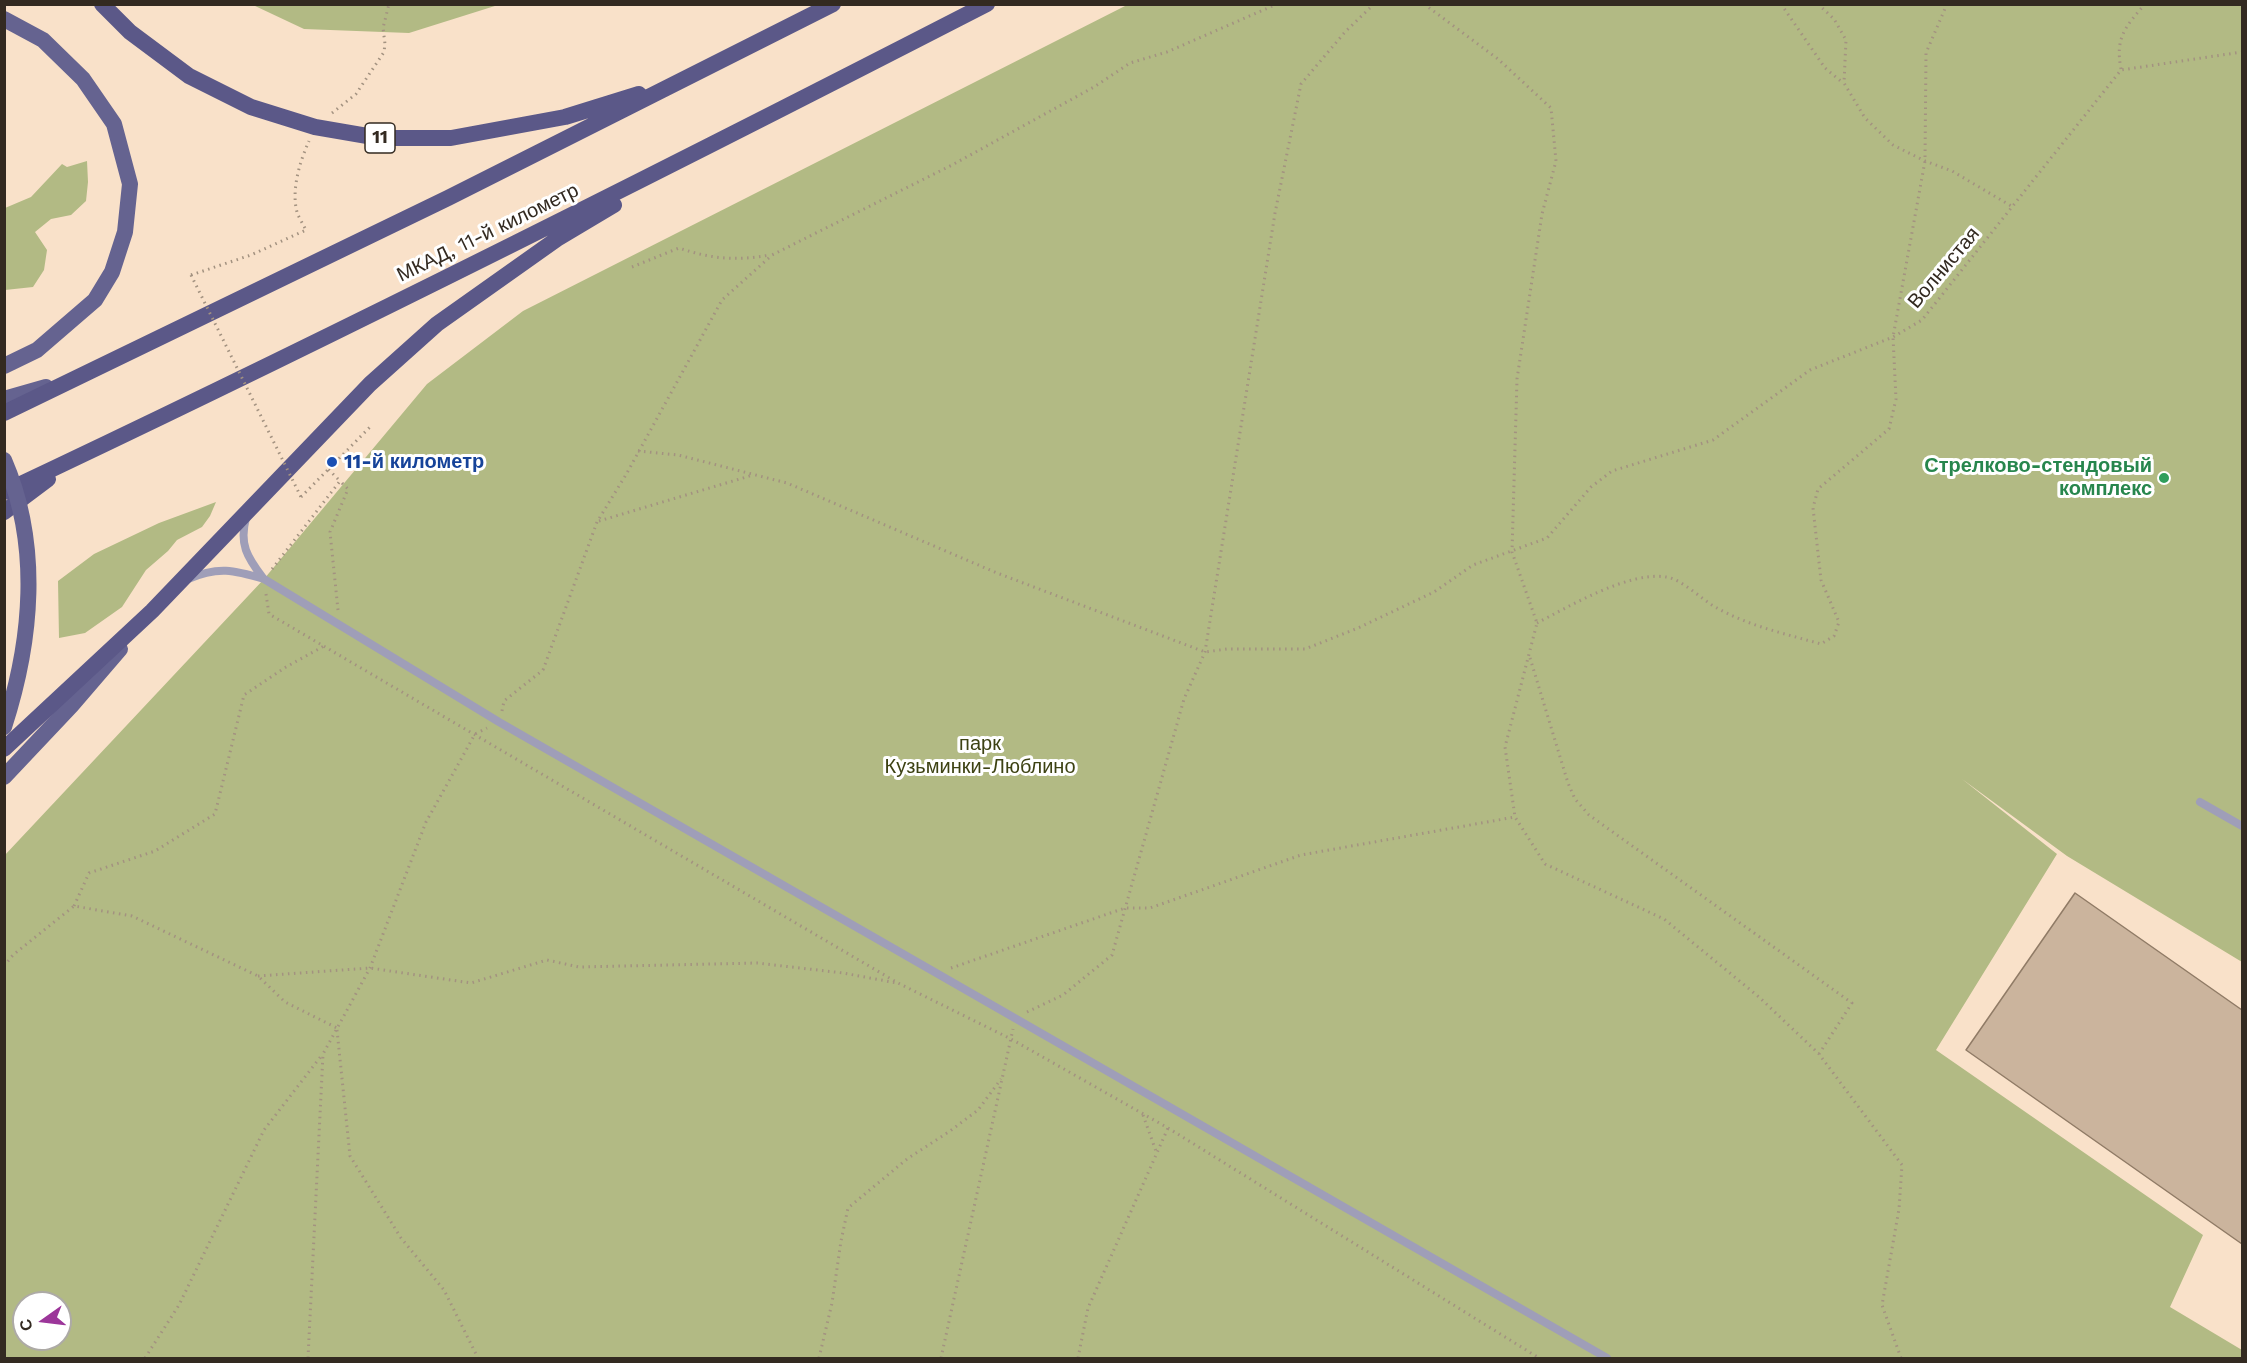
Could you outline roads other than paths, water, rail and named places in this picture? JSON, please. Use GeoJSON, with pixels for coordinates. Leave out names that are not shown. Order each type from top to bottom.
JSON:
{"type":"FeatureCollection","features":[{"type":"Feature","properties":{"kind":"highway","name":"11"},"geometry":{"type":"LineString","coordinates":[[102,4],[129,32],[189,76],[251,107],[315,127],[379,138],[451,138],[565,117],[689,79]]}},
{"type":"Feature","properties":{"kind":"highway"},"geometry":{"type":"LineString","coordinates":[[4,413],[448,198],[689,79],[833,4]]}},
{"type":"Feature","properties":{"kind":"highway","name":"МКАД, 11-й километр"},"geometry":{"type":"LineString","coordinates":[[4,492],[720,141],[987,4]]}},
{"type":"Feature","properties":{"kind":"highway"},"geometry":{"type":"LineString","coordinates":[[4,749],[182,582],[370,384],[437,324],[558,239],[720,141]]}},
{"type":"Feature","properties":{"kind":"highway"},"geometry":{"type":"LineString","coordinates":[[4,512],[75,459]]}},
{"type":"Feature","properties":{"kind":"main road"},"geometry":{"type":"LineString","coordinates":[[4,19],[44,40],[83,79],[114,124],[129,184],[125,232],[112,272],[95,300],[38,350],[4,366]]}},
{"type":"Feature","properties":{"kind":"main road"},"geometry":{"type":"LineString","coordinates":[[4,399],[70,381]]}},
{"type":"Feature","properties":{"kind":"main road"},"geometry":{"type":"LineString","coordinates":[[4,460],[12,478],[28,548],[28,620],[17,689],[4,727]]}},
{"type":"Feature","properties":{"kind":"main road"},"geometry":{"type":"LineString","coordinates":[[4,777],[71,706],[152,611]]}},
{"type":"Feature","properties":{"kind":"lane"},"geometry":{"type":"LineString","coordinates":[[248,513],[243,532],[245,548],[252,564],[264,579]]}},
{"type":"Feature","properties":{"kind":"lane"},"geometry":{"type":"LineString","coordinates":[[182,582],[206,572],[222,570],[242,572],[264,579],[499,722],[1607,1359]]}},
{"type":"Feature","properties":{"kind":"lane"},"geometry":{"type":"LineString","coordinates":[[2200,802],[2242,826]]}},
{"type":"Feature","properties":{"kind":"place","name":"11-й километр"},"geometry":{"type":"Point","coordinates":[332,462]}},
{"type":"Feature","properties":{"kind":"place","name":"Стрелково-стендовый комплекс"},"geometry":{"type":"Point","coordinates":[2164,478]}},
{"type":"Feature","properties":{"kind":"park label","name":"парк Кузьминки-Люблино"},"geometry":{"type":"Point","coordinates":[980,756]}}]}
